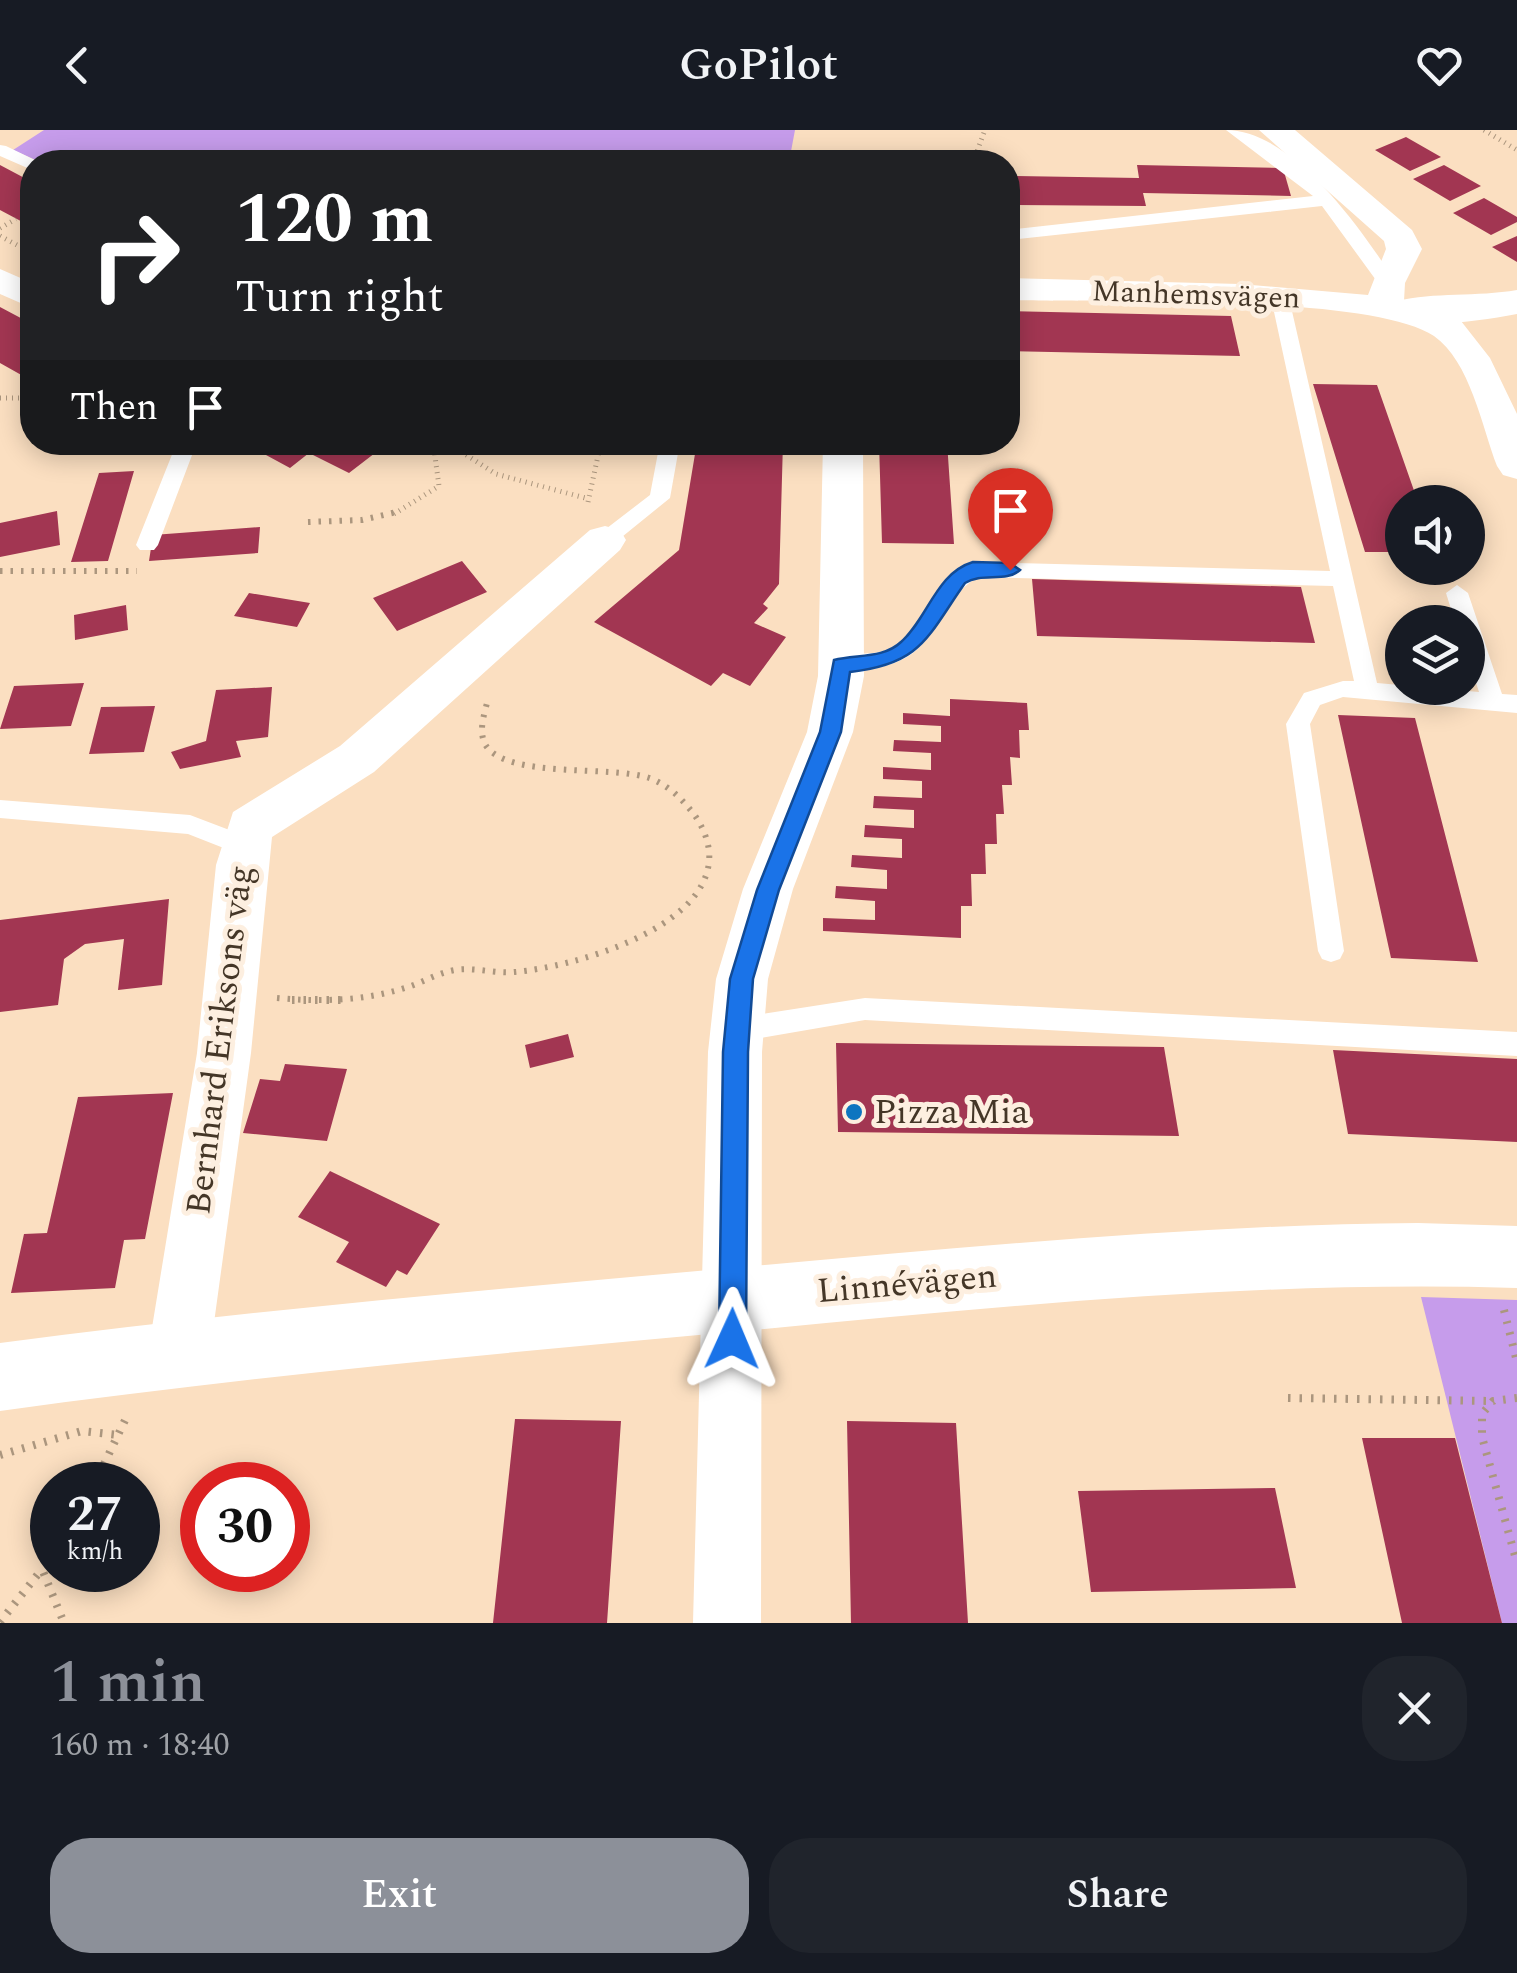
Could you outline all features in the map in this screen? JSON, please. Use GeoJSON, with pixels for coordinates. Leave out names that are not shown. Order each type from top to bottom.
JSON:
{"type":"FeatureCollection","features":[{"type":"Feature","properties":{"kind":"street"},"geometry":{"type":"LineString","coordinates":[[1275,130],[1400,237],[1404,249],[1395,300],[1448,330],[1468,354],[1506,413],[1517,466]]}},
{"type":"Feature","properties":{"kind":"street","name":"Manhemsvägen"},"geometry":{"type":"LineString","coordinates":[[1020,289],[1395,300],[1474,310],[1517,302]]}},
{"type":"Feature","properties":{"kind":"street"},"geometry":{"type":"LineString","coordinates":[[728,1623],[737,1030],[742,979],[768,890],[830,732],[841,666],[843,455]]}},
{"type":"Feature","properties":{"kind":"street","name":"Bernhard Eriksons väg"},"geometry":{"type":"LineString","coordinates":[[179,1352],[232,988],[244,846],[250,826],[357,759],[504,630],[591,534]]}},
{"type":"Feature","properties":{"kind":"street","name":"Linnévägen"},"geometry":{"type":"LineString","coordinates":[[0,1377],[179,1352],[1224,1255],[1517,1257]]}},
{"type":"Feature","properties":{"kind":"lane"},"geometry":{"type":"LineString","coordinates":[[1234,130],[1288,161],[1328,200],[1362,242],[1395,300]]}},
{"type":"Feature","properties":{"kind":"lane"},"geometry":{"type":"LineString","coordinates":[[1020,234],[1328,200]]}},
{"type":"Feature","properties":{"kind":"lane"},"geometry":{"type":"LineString","coordinates":[[1280,298],[1367,691]]}},
{"type":"Feature","properties":{"kind":"lane"},"geometry":{"type":"LineString","coordinates":[[147,546],[182,455]]}},
{"type":"Feature","properties":{"kind":"lane"},"geometry":{"type":"LineString","coordinates":[[591,534],[660,498],[668,455]]}},
{"type":"Feature","properties":{"kind":"lane"},"geometry":{"type":"LineString","coordinates":[[841,666],[883,661],[908,648],[958,578],[973,568],[1341,579]]}},
{"type":"Feature","properties":{"kind":"lane"},"geometry":{"type":"LineString","coordinates":[[1456,593],[1460,605]]}},
{"type":"Feature","properties":{"kind":"lane"},"geometry":{"type":"LineString","coordinates":[[1485,661],[1505,703]]}},
{"type":"Feature","properties":{"kind":"lane"},"geometry":{"type":"LineString","coordinates":[[1331,951],[1298,724],[1312,699],[1344,689],[1505,703]]}},
{"type":"Feature","properties":{"kind":"lane"},"geometry":{"type":"LineString","coordinates":[[0,809],[190,825],[244,846]]}},
{"type":"Feature","properties":{"kind":"lane"},"geometry":{"type":"LineString","coordinates":[[737,1030],[865,1010],[1517,1044]]}},
{"type":"Feature","properties":{"kind":"path"},"geometry":{"type":"LineString","coordinates":[[1484,130],[1517,150]]}},
{"type":"Feature","properties":{"kind":"path"},"geometry":{"type":"LineString","coordinates":[[0,228],[16,219]]}},
{"type":"Feature","properties":{"kind":"path"},"geometry":{"type":"LineString","coordinates":[[308,522],[396,516],[422,505],[439,486],[435,455]]}},
{"type":"Feature","properties":{"kind":"path"},"geometry":{"type":"LineString","coordinates":[[467,455],[518,483],[591,534]]}},
{"type":"Feature","properties":{"kind":"path"},"geometry":{"type":"LineString","coordinates":[[591,534],[600,455]]}},
{"type":"Feature","properties":{"kind":"path"},"geometry":{"type":"LineString","coordinates":[[0,572],[142,571],[147,546]]}},
{"type":"Feature","properties":{"kind":"path"},"geometry":{"type":"LineString","coordinates":[[232,988],[313,1002],[351,1002],[456,970],[546,969],[620,948],[686,904],[708,868],[707,836],[690,806],[664,784],[625,772],[507,760],[488,748],[481,730],[504,630]]}},
{"type":"Feature","properties":{"kind":"path"},"geometry":{"type":"LineString","coordinates":[[1288,1398],[1517,1398]]}},
{"type":"Feature","properties":{"kind":"path"},"geometry":{"type":"LineString","coordinates":[[1493,1401],[1482,1414],[1482,1437],[1517,1563]]}},
{"type":"Feature","properties":{"kind":"path"},"geometry":{"type":"LineString","coordinates":[[0,1455],[82,1431],[119,1435]]}},
{"type":"Feature","properties":{"kind":"path"},"geometry":{"type":"LineString","coordinates":[[0,1622],[30,1584]]}},
{"type":"Feature","properties":{"kind":"path"},"geometry":{"type":"LineString","coordinates":[[55,1592],[64,1623]]}},
{"type":"Feature","properties":{"kind":"shaded area"},"geometry":{"type":"Polygon","coordinates":[[[44,130],[795,130],[791,150],[20,150],[20,153],[13,150],[44,130]]]}},
{"type":"Feature","properties":{"kind":"shaded area"},"geometry":{"type":"Polygon","coordinates":[[[1421,1297],[1517,1300],[1517,1623],[1502,1623],[1421,1297]]]}},
{"type":"Feature","properties":{"kind":"building"},"geometry":{"type":"Polygon","coordinates":[[[1406,137],[1441,157],[1410,171],[1375,150],[1406,137]]]}},
{"type":"Feature","properties":{"kind":"building"},"geometry":{"type":"Polygon","coordinates":[[[0,165],[20,176],[20,221],[0,210],[0,165]]]}},
{"type":"Feature","properties":{"kind":"building"},"geometry":{"type":"Polygon","coordinates":[[[1137,165],[1283,168],[1291,196],[1143,193],[1146,206],[1020,205],[1020,176],[1139,178],[1137,165]]]}},
{"type":"Feature","properties":{"kind":"building"},"geometry":{"type":"Polygon","coordinates":[[[1444,165],[1481,186],[1450,201],[1413,179],[1444,165]]]}},
{"type":"Feature","properties":{"kind":"building"},"geometry":{"type":"Polygon","coordinates":[[[1484,198],[1517,217],[1517,222],[1491,235],[1453,213],[1484,198]]]}},
{"type":"Feature","properties":{"kind":"building"},"geometry":{"type":"Polygon","coordinates":[[[1517,236],[1517,262],[1492,247],[1517,236]]]}},
{"type":"Feature","properties":{"kind":"building"},"geometry":{"type":"Polygon","coordinates":[[[0,307],[20,318],[20,374],[0,363],[0,307]]]}},
{"type":"Feature","properties":{"kind":"building"},"geometry":{"type":"Polygon","coordinates":[[[1020,311],[1231,316],[1240,356],[1020,351],[1020,311]]]}},
{"type":"Feature","properties":{"kind":"building"},"geometry":{"type":"Polygon","coordinates":[[[1313,384],[1377,385],[1412,485],[1385,485],[1385,552],[1365,552],[1313,384]]]}},
{"type":"Feature","properties":{"kind":"building"},"geometry":{"type":"Polygon","coordinates":[[[266,455],[306,455],[290,468],[266,455]]]}},
{"type":"Feature","properties":{"kind":"building"},"geometry":{"type":"Polygon","coordinates":[[[313,455],[372,455],[349,473],[313,455]]]}},
{"type":"Feature","properties":{"kind":"building"},"geometry":{"type":"Polygon","coordinates":[[[695,455],[783,455],[779,584],[763,604],[768,608],[754,623],[786,637],[750,686],[723,673],[711,686],[594,622],[679,550],[695,455]]]}},
{"type":"Feature","properties":{"kind":"building"},"geometry":{"type":"Polygon","coordinates":[[[879,455],[948,455],[954,544],[882,543],[879,455]]]}},
{"type":"Feature","properties":{"kind":"building"},"geometry":{"type":"Polygon","coordinates":[[[134,471],[108,561],[71,562],[99,473],[134,471]]]}},
{"type":"Feature","properties":{"kind":"building"},"geometry":{"type":"Polygon","coordinates":[[[57,511],[60,545],[0,557],[0,523],[57,511]]]}},
{"type":"Feature","properties":{"kind":"building"},"geometry":{"type":"Polygon","coordinates":[[[260,527],[258,553],[149,561],[153,535],[260,527]]]}},
{"type":"Feature","properties":{"kind":"building"},"geometry":{"type":"Polygon","coordinates":[[[462,561],[487,592],[397,631],[373,598],[462,561]]]}},
{"type":"Feature","properties":{"kind":"building"},"geometry":{"type":"Polygon","coordinates":[[[1032,579],[1301,587],[1315,643],[1037,636],[1032,579]]]}},
{"type":"Feature","properties":{"kind":"building"},"geometry":{"type":"Polygon","coordinates":[[[249,593],[310,603],[297,627],[234,616],[249,593]]]}},
{"type":"Feature","properties":{"kind":"building"},"geometry":{"type":"Polygon","coordinates":[[[126,605],[128,630],[75,640],[74,615],[126,605]]]}},
{"type":"Feature","properties":{"kind":"building"},"geometry":{"type":"Polygon","coordinates":[[[84,683],[71,726],[0,729],[14,686],[84,683]]]}},
{"type":"Feature","properties":{"kind":"building"},"geometry":{"type":"Polygon","coordinates":[[[272,687],[268,737],[236,741],[241,757],[180,769],[171,752],[206,741],[216,690],[272,687]]]}},
{"type":"Feature","properties":{"kind":"building"},"geometry":{"type":"Polygon","coordinates":[[[950,699],[1027,703],[1029,730],[1019,730],[1020,758],[1010,757],[1012,785],[1002,785],[1004,814],[996,814],[997,844],[985,844],[986,874],[971,874],[972,906],[961,906],[961,938],[823,931],[823,918],[875,920],[875,901],[835,898],[836,886],[887,889],[887,870],[851,867],[852,855],[902,858],[902,839],[864,837],[865,825],[914,828],[914,810],[873,808],[874,796],[922,798],[922,781],[883,779],[883,767],[931,770],[931,753],[893,751],[894,740],[941,742],[941,726],[903,724],[903,713],[950,716],[950,699]]]}},
{"type":"Feature","properties":{"kind":"building"},"geometry":{"type":"Polygon","coordinates":[[[155,706],[144,752],[89,754],[101,707],[155,706]]]}},
{"type":"Feature","properties":{"kind":"building"},"geometry":{"type":"Polygon","coordinates":[[[1338,715],[1415,718],[1478,962],[1391,958],[1338,715]]]}},
{"type":"Feature","properties":{"kind":"building"},"geometry":{"type":"Polygon","coordinates":[[[169,899],[162,985],[118,990],[124,939],[85,944],[64,959],[58,1005],[0,1012],[0,920],[169,899]]]}},
{"type":"Feature","properties":{"kind":"building"},"geometry":{"type":"Polygon","coordinates":[[[568,1034],[574,1057],[530,1068],[525,1045],[568,1034]]]}},
{"type":"Feature","properties":{"kind":"building"},"geometry":{"type":"Polygon","coordinates":[[[836,1043],[1164,1047],[1179,1136],[838,1132],[836,1043]]]}},
{"type":"Feature","properties":{"kind":"building"},"geometry":{"type":"Polygon","coordinates":[[[1333,1050],[1517,1059],[1517,1142],[1348,1134],[1333,1050]]]}},
{"type":"Feature","properties":{"kind":"building"},"geometry":{"type":"Polygon","coordinates":[[[285,1064],[347,1069],[327,1141],[243,1133],[260,1079],[280,1081],[285,1064]]]}},
{"type":"Feature","properties":{"kind":"building"},"geometry":{"type":"Polygon","coordinates":[[[173,1093],[145,1239],[124,1240],[115,1288],[11,1293],[24,1234],[47,1233],[78,1097],[173,1093]]]}},
{"type":"Feature","properties":{"kind":"building"},"geometry":{"type":"Polygon","coordinates":[[[330,1171],[440,1224],[407,1275],[397,1270],[386,1287],[336,1262],[349,1242],[298,1217],[330,1171]]]}},
{"type":"Feature","properties":{"kind":"building"},"geometry":{"type":"Polygon","coordinates":[[[515,1419],[621,1421],[607,1623],[493,1623],[515,1419]]]}},
{"type":"Feature","properties":{"kind":"building"},"geometry":{"type":"Polygon","coordinates":[[[847,1421],[956,1423],[968,1623],[851,1623],[847,1421]]]}},
{"type":"Feature","properties":{"kind":"building"},"geometry":{"type":"Polygon","coordinates":[[[1362,1438],[1455,1438],[1502,1623],[1402,1623],[1362,1438]]]}},
{"type":"Feature","properties":{"kind":"building"},"geometry":{"type":"Polygon","coordinates":[[[1275,1488],[1296,1588],[1091,1592],[1078,1491],[1275,1488]]]}},
{"type":"Feature","properties":{"kind":"place","name":"Pizza Mia"},"geometry":{"type":"Point","coordinates":[854,1112]}},
{"type":"Feature","properties":{"kind":"route"},"geometry":{"type":"LineString","coordinates":[[732,1339],[735,1052],[742,979],[768,890],[830,732],[841,666],[883,661],[908,648],[958,578],[973,568],[1010,570]]}}]}
